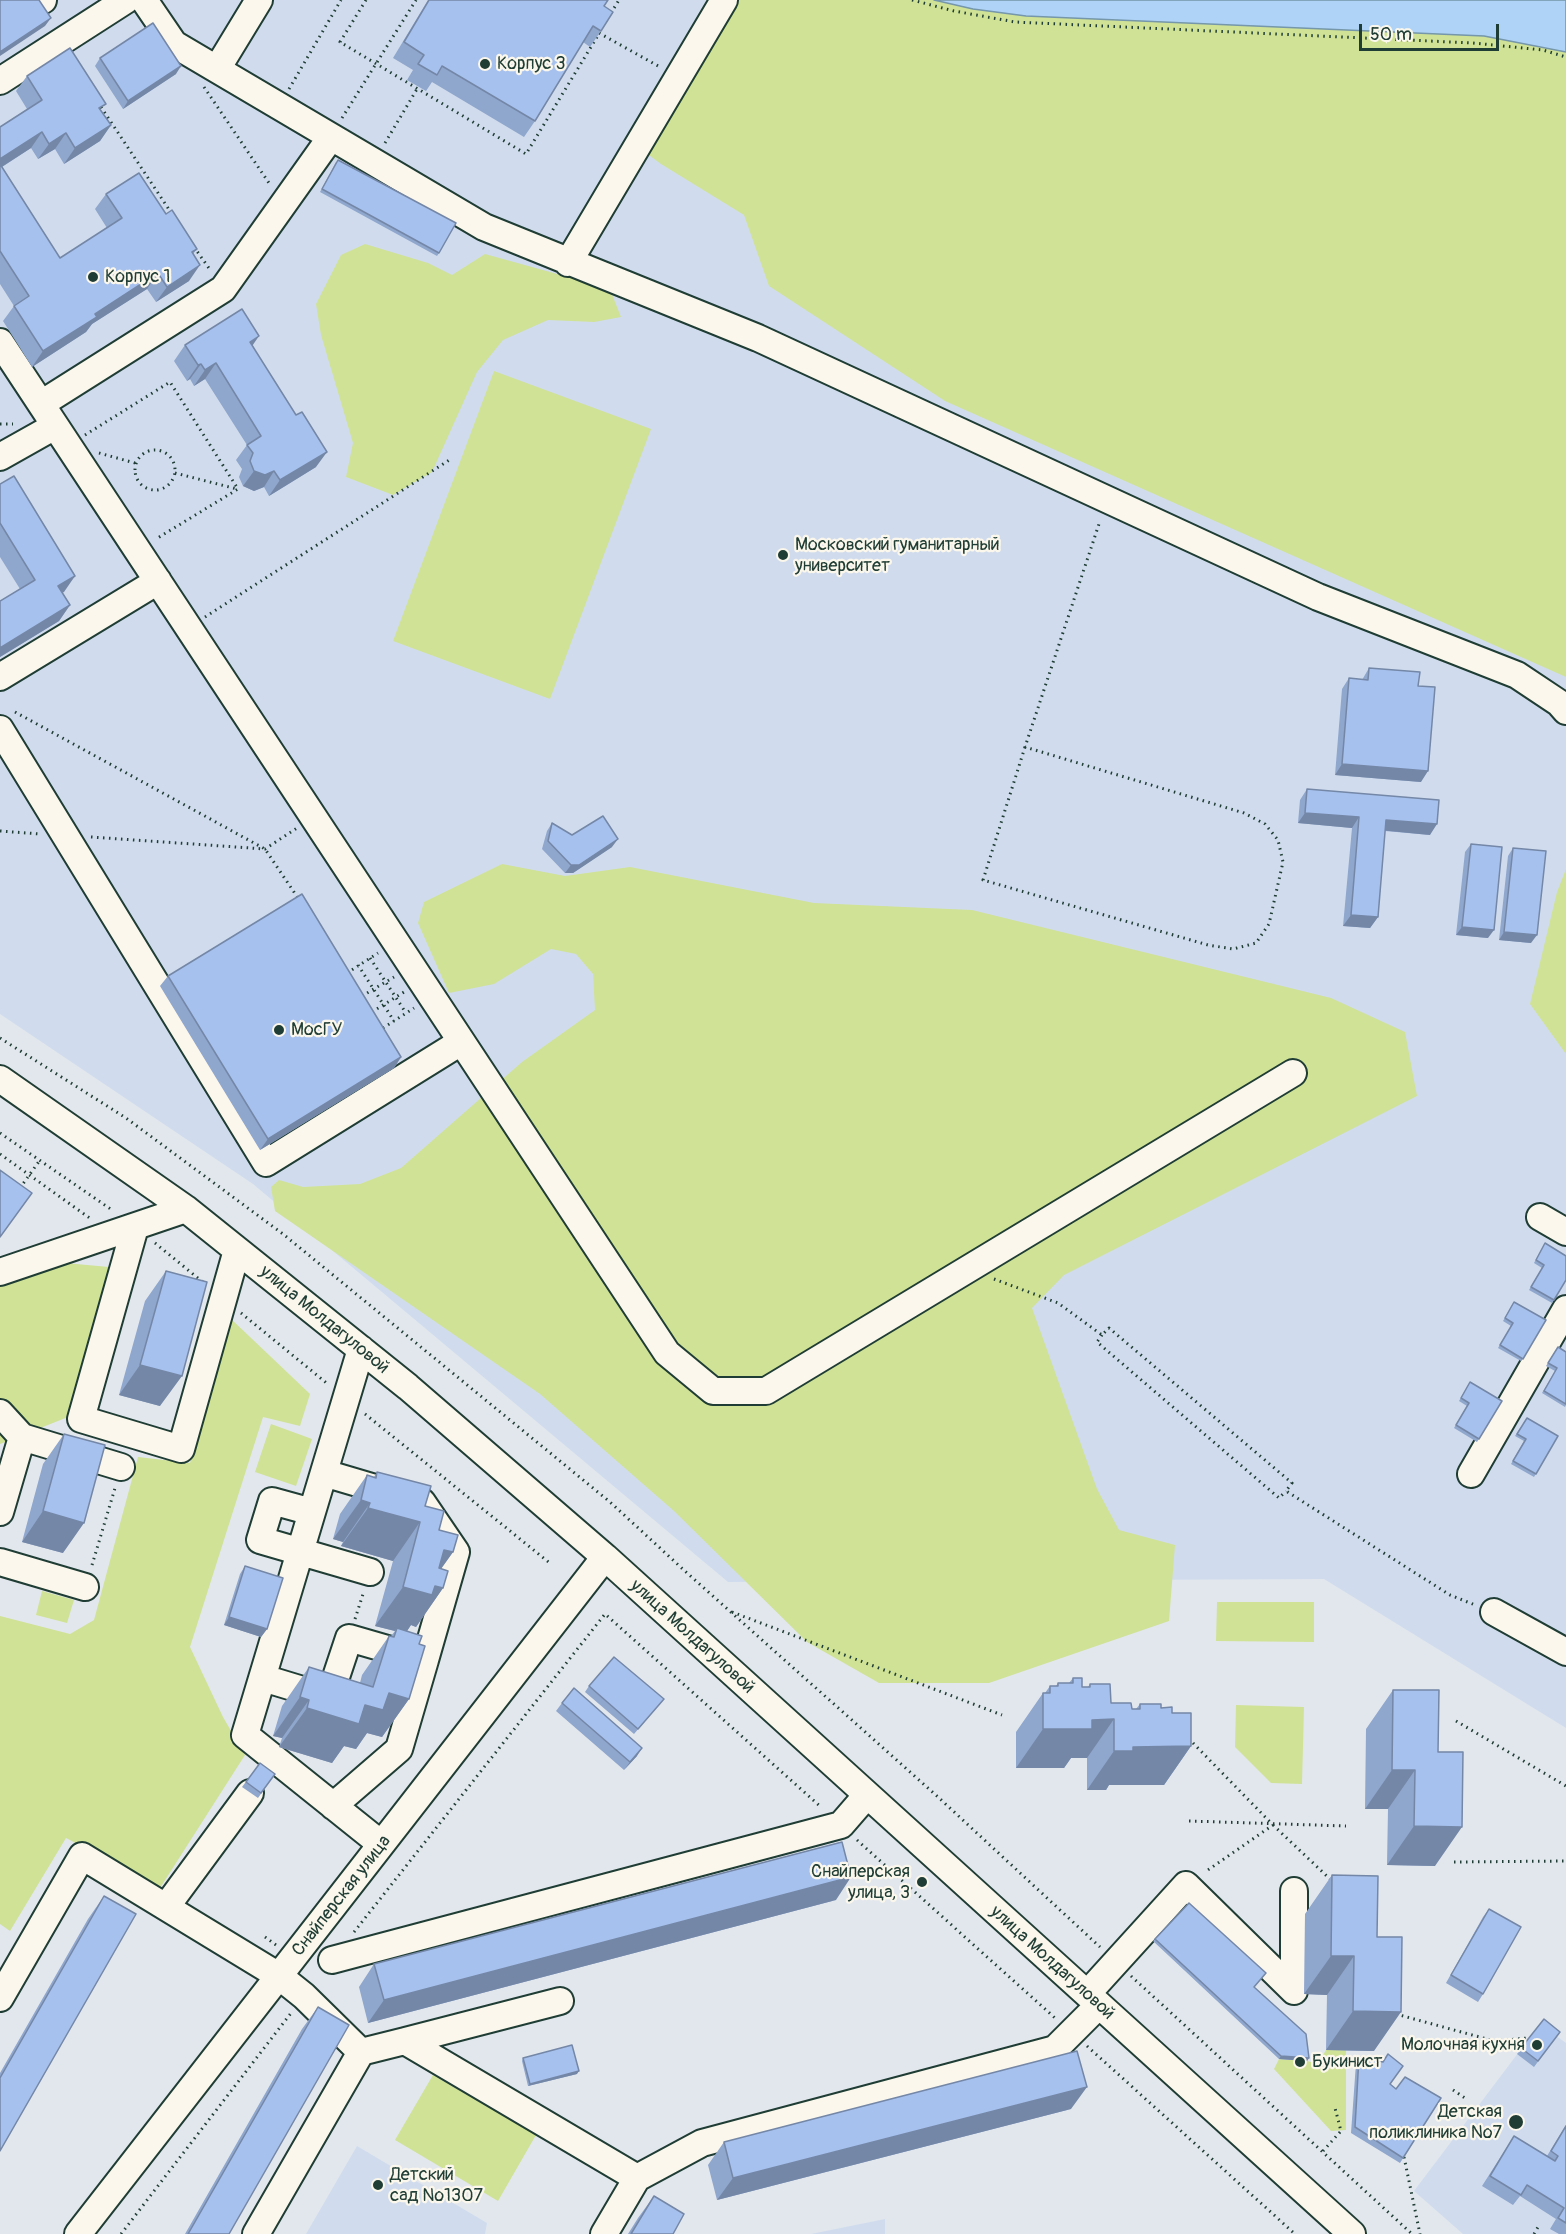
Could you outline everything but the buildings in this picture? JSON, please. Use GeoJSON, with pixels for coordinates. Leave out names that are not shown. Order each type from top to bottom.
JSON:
{"type":"FeatureCollection","features":[{"type":"Feature","properties":{"kind":"street"},"geometry":{"type":"LineString","coordinates":[[0,81],[126,0]]}},
{"type":"Feature","properties":{"kind":"street"},"geometry":{"type":"LineString","coordinates":[[144,0],[174,44],[208,75],[279,106],[484,227],[568,263],[758,338],[1318,597],[1518,675],[1560,703],[1566,711]]}},
{"type":"Feature","properties":{"kind":"street"},"geometry":{"type":"LineString","coordinates":[[208,75],[259,0]]}},
{"type":"Feature","properties":{"kind":"street"},"geometry":{"type":"LineString","coordinates":[[568,263],[724,0]]}},
{"type":"Feature","properties":{"kind":"street"},"geometry":{"type":"LineString","coordinates":[[35,2],[59,43]]}},
{"type":"Feature","properties":{"kind":"street"},"geometry":{"type":"LineString","coordinates":[[41,404],[223,289],[330,136]]}},
{"type":"Feature","properties":{"kind":"street"},"geometry":{"type":"LineString","coordinates":[[0,342],[667,1353],[713,1391],[766,1391],[1293,1073]]}},
{"type":"Feature","properties":{"kind":"street"},"geometry":{"type":"LineString","coordinates":[[0,458],[62,435]]}},
{"type":"Feature","properties":{"kind":"street"},"geometry":{"type":"LineString","coordinates":[[0,677],[158,581]]}},
{"type":"Feature","properties":{"kind":"street"},"geometry":{"type":"LineString","coordinates":[[5,719],[65,836],[266,1163],[461,1042]]}},
{"type":"Feature","properties":{"kind":"street","name":"улица Молдагуловой"},"geometry":{"type":"LineString","coordinates":[[0,1079],[186,1209],[408,1387],[605,1557],[1352,2234]]}},
{"type":"Feature","properties":{"kind":"street"},"geometry":{"type":"LineString","coordinates":[[0,1272],[186,1209]]}},
{"type":"Feature","properties":{"kind":"street"},"geometry":{"type":"LineString","coordinates":[[1540,1217],[1566,1232]]}},
{"type":"Feature","properties":{"kind":"street"},"geometry":{"type":"LineString","coordinates":[[124,1230],[81,1419],[182,1449],[237,1250]]}},
{"type":"Feature","properties":{"kind":"street"},"geometry":{"type":"LineString","coordinates":[[1471,1474],[1566,1309]]}},
{"type":"Feature","properties":{"kind":"street"},"geometry":{"type":"LineString","coordinates":[[361,1349],[246,1735],[381,1844]]}},
{"type":"Feature","properties":{"kind":"street"},"geometry":{"type":"LineString","coordinates":[[0,1413],[22,1437],[121,1467]]}},
{"type":"Feature","properties":{"kind":"street"},"geometry":{"type":"LineString","coordinates":[[0,1512],[22,1437]]}},
{"type":"Feature","properties":{"kind":"street"},"geometry":{"type":"LineString","coordinates":[[324,1473],[422,1503],[456,1552],[399,1749],[333,1806]]}},
{"type":"Feature","properties":{"kind":"street"},"geometry":{"type":"LineString","coordinates":[[312,1512],[272,1501],[260,1540],[370,1572]]}},
{"type":"Feature","properties":{"kind":"street","name":"Снайперская улица"},"geometry":{"type":"LineString","coordinates":[[78,2234],[605,1557]]}},
{"type":"Feature","properties":{"kind":"street"},"geometry":{"type":"LineString","coordinates":[[0,1562],[86,1587]]}},
{"type":"Feature","properties":{"kind":"street"},"geometry":{"type":"LineString","coordinates":[[1494,1612],[1566,1652]]}},
{"type":"Feature","properties":{"kind":"street"},"geometry":{"type":"LineString","coordinates":[[263,1678],[329,1698],[348,1638],[425,1660]]}},
{"type":"Feature","properties":{"kind":"street"},"geometry":{"type":"LineString","coordinates":[[166,1907],[250,1793]]}},
{"type":"Feature","properties":{"kind":"street"},"geometry":{"type":"LineString","coordinates":[[332,1960],[841,1825],[867,1795]]}},
{"type":"Feature","properties":{"kind":"street"},"geometry":{"type":"LineString","coordinates":[[0,1998],[82,1856],[279,1976],[304,1996],[361,2052]]}},
{"type":"Feature","properties":{"kind":"street"},"geometry":{"type":"LineString","coordinates":[[604,2234],[637,2178],[702,2143],[1055,2049],[1072,2032],[1116,1962],[1186,1885],[1294,1991],[1294,1892]]}},
{"type":"Feature","properties":{"kind":"street"},"geometry":{"type":"LineString","coordinates":[[256,2234],[361,2052],[560,2001]]}},
{"type":"Feature","properties":{"kind":"street"},"geometry":{"type":"LineString","coordinates":[[405,2041],[637,2178]]}},
{"type":"Feature","properties":{"kind":"path"},"geometry":{"type":"LineString","coordinates":[[279,106],[341,0]]}},
{"type":"Feature","properties":{"kind":"path"},"geometry":{"type":"LineString","coordinates":[[366,0],[340,42],[526,154],[604,25]]}},
{"type":"Feature","properties":{"kind":"path"},"geometry":{"type":"LineString","coordinates":[[330,136],[416,0]]}},
{"type":"Feature","properties":{"kind":"path"},"geometry":{"type":"LineString","coordinates":[[609,17],[619,0]]}},
{"type":"Feature","properties":{"kind":"path"},"geometry":{"type":"LineString","coordinates":[[912,0],[954,11],[1015,22],[1473,43],[1543,50],[1566,57]]}},
{"type":"Feature","properties":{"kind":"path"},"geometry":{"type":"LineString","coordinates":[[599,33],[678,77]]}},
{"type":"Feature","properties":{"kind":"path"},"geometry":{"type":"LineString","coordinates":[[208,75],[283,204]]}},
{"type":"Feature","properties":{"kind":"path"},"geometry":{"type":"LineString","coordinates":[[374,162],[417,88]]}},
{"type":"Feature","properties":{"kind":"path"},"geometry":{"type":"LineString","coordinates":[[98,102],[177,220]]}},
{"type":"Feature","properties":{"kind":"path"},"geometry":{"type":"LineString","coordinates":[[190,240],[223,289]]}},
{"type":"Feature","properties":{"kind":"path"},"geometry":{"type":"LineString","coordinates":[[62,435],[170,382],[238,489]]}},
{"type":"Feature","properties":{"kind":"path"},"geometry":{"type":"LineString","coordinates":[[157,449],[170,456],[174,463],[175,473],[168,486],[161,490],[151,490],[139,483],[134,470],[139,456],[144,452],[157,449]]}},
{"type":"Feature","properties":{"kind":"path"},"geometry":{"type":"LineString","coordinates":[[188,628],[451,459]]}},
{"type":"Feature","properties":{"kind":"path"},"geometry":{"type":"LineString","coordinates":[[175,473],[238,489]]}},
{"type":"Feature","properties":{"kind":"path"},"geometry":{"type":"LineString","coordinates":[[137,550],[238,489]]}},
{"type":"Feature","properties":{"kind":"path"},"geometry":{"type":"LineString","coordinates":[[1025,747],[1244,813],[1265,824],[1278,840],[1283,862],[1269,924],[1256,943],[1233,949],[1208,945],[983,880],[1025,747],[1107,499]]}},
{"type":"Feature","properties":{"kind":"path"},"geometry":{"type":"LineString","coordinates":[[5,719],[265,849],[303,906]]}},
{"type":"Feature","properties":{"kind":"path"},"geometry":{"type":"LineString","coordinates":[[0,831],[265,849],[314,818]]}},
{"type":"Feature","properties":{"kind":"path"},"geometry":{"type":"LineString","coordinates":[[352,981],[347,973],[395,942]]}},
{"type":"Feature","properties":{"kind":"path"},"geometry":{"type":"LineString","coordinates":[[370,958],[406,1013]]}},
{"type":"Feature","properties":{"kind":"path"},"geometry":{"type":"LineString","coordinates":[[358,965],[394,1021]]}},
{"type":"Feature","properties":{"kind":"path"},"geometry":{"type":"LineString","coordinates":[[362,996],[386,982],[422,981]]}},
{"type":"Feature","properties":{"kind":"path"},"geometry":{"type":"LineString","coordinates":[[372,1012],[422,981]]}},
{"type":"Feature","properties":{"kind":"path"},"geometry":{"type":"LineString","coordinates":[[383,1028],[406,1013],[422,981]]}},
{"type":"Feature","properties":{"kind":"path"},"geometry":{"type":"LineString","coordinates":[[357,988],[389,1037]]}},
{"type":"Feature","properties":{"kind":"path"},"geometry":{"type":"LineString","coordinates":[[0,1038],[126,1118],[283,1234],[610,1503],[938,1797],[1413,2234]]}},
{"type":"Feature","properties":{"kind":"path"},"geometry":{"type":"LineString","coordinates":[[0,1133],[40,1160],[124,1230]]}},
{"type":"Feature","properties":{"kind":"path"},"geometry":{"type":"LineString","coordinates":[[0,1154],[29,1175],[124,1230],[224,1299],[551,1564]]}},
{"type":"Feature","properties":{"kind":"path"},"geometry":{"type":"LineString","coordinates":[[20,1188],[40,1160]]}},
{"type":"Feature","properties":{"kind":"path"},"geometry":{"type":"LineString","coordinates":[[968,1269],[1058,1303],[1102,1335]]}},
{"type":"Feature","properties":{"kind":"path"},"geometry":{"type":"LineString","coordinates":[[1109,1328],[1292,1483],[1286,1491],[1280,1498],[1097,1342],[1102,1335],[1109,1328]]}},
{"type":"Feature","properties":{"kind":"path"},"geometry":{"type":"LineString","coordinates":[[86,1587],[121,1467]]}},
{"type":"Feature","properties":{"kind":"path"},"geometry":{"type":"LineString","coordinates":[[1286,1491],[1450,1595],[1494,1612]]}},
{"type":"Feature","properties":{"kind":"path"},"geometry":{"type":"LineString","coordinates":[[348,1638],[370,1572]]}},
{"type":"Feature","properties":{"kind":"path"},"geometry":{"type":"LineString","coordinates":[[728,1610],[1002,1714]]}},
{"type":"Feature","properties":{"kind":"path"},"geometry":{"type":"LineString","coordinates":[[332,1960],[605,1614],[1295,2234]]}},
{"type":"Feature","properties":{"kind":"path"},"geometry":{"type":"LineString","coordinates":[[1456,1721],[1566,1786]]}},
{"type":"Feature","properties":{"kind":"path"},"geometry":{"type":"LineString","coordinates":[[1193,1743],[1273,1825],[1337,1886]]}},
{"type":"Feature","properties":{"kind":"path"},"geometry":{"type":"LineString","coordinates":[[1189,1821],[1346,1826]]}},
{"type":"Feature","properties":{"kind":"path"},"geometry":{"type":"LineString","coordinates":[[1186,1885],[1273,1825]]}},
{"type":"Feature","properties":{"kind":"path"},"geometry":{"type":"LineString","coordinates":[[1454,1862],[1566,1861]]}},
{"type":"Feature","properties":{"kind":"path"},"geometry":{"type":"LineString","coordinates":[[121,2234],[304,1996]]}},
{"type":"Feature","properties":{"kind":"path"},"geometry":{"type":"LineString","coordinates":[[1395,2013],[1494,2041],[1528,2038]]}},
{"type":"Feature","properties":{"kind":"path"},"geometry":{"type":"LineString","coordinates":[[1453,2090],[1468,2100]]}},
{"type":"Feature","properties":{"kind":"path"},"geometry":{"type":"LineString","coordinates":[[1323,2151],[1341,2131],[1335,2108]]}},
{"type":"Feature","properties":{"kind":"path"},"geometry":{"type":"LineString","coordinates":[[1404,2157],[1420,2234]]}},
{"type":"Feature","properties":{"kind":"path"},"geometry":{"type":"LineString","coordinates":[[1534,2234],[1538,2227]]}},
{"type":"Feature","properties":{"kind":"shaded area","name":"Московский гуманитарный университет"},"geometry":{"type":"Polygon","coordinates":[[[0,0],[821,0],[1566,96],[1566,1728],[1324,1579],[728,1582],[253,1184],[0,1014],[0,0]]]}},
{"type":"Feature","properties":{"kind":"shaded area","name":"Детская поликлиника №7"},"geometry":{"type":"Polygon","coordinates":[[[1540,2024],[1566,2043],[1566,2234],[1463,2234],[1414,2191],[1540,2024]]]}},
{"type":"Feature","properties":{"kind":"shaded area","name":"Детский сад №1307"},"geometry":{"type":"Polygon","coordinates":[[[357,2146],[487,2223],[485,2234],[306,2234],[357,2146]]]}},
{"type":"Feature","properties":{"kind":"shaded area"},"geometry":{"type":"Polygon","coordinates":[[[885,2219],[885,2234],[811,2234],[885,2219]]]}},
{"type":"Feature","properties":{"kind":"green space"},"geometry":{"type":"Polygon","coordinates":[[[724,0],[1566,0],[1566,677],[945,401],[769,286],[744,215],[661,164],[638,147],[724,0]]]}},
{"type":"Feature","properties":{"kind":"green space"},"geometry":{"type":"Polygon","coordinates":[[[365,244],[428,263],[452,275],[485,254],[568,277],[611,292],[621,317],[594,322],[548,320],[503,340],[477,372],[432,472],[393,495],[346,477],[353,443],[321,335],[316,304],[341,255],[365,244]]]}},
{"type":"Feature","properties":{"kind":"green space"},"geometry":{"type":"Polygon","coordinates":[[[494,371],[651,429],[550,699],[393,641],[494,371]]]}},
{"type":"Feature","properties":{"kind":"green space"},"geometry":{"type":"Polygon","coordinates":[[[502,864],[565,876],[630,867],[814,903],[972,910],[1331,998],[1405,1032],[1417,1096],[1064,1275],[1032,1308],[1097,1489],[1119,1530],[1175,1545],[1169,1621],[989,1683],[879,1683],[807,1642],[674,1511],[540,1394],[275,1211],[271,1187],[279,1180],[303,1187],[360,1184],[401,1168],[522,1062],[595,1010],[593,974],[576,954],[551,949],[494,984],[449,993],[418,923],[424,902],[502,864]]]}},
{"type":"Feature","properties":{"kind":"green space"},"geometry":{"type":"Polygon","coordinates":[[[1566,869],[1566,1054],[1530,1004],[1557,892],[1566,869]]]}},
{"type":"Feature","properties":{"kind":"green space"},"geometry":{"type":"Polygon","coordinates":[[[0,1257],[109,1267],[68,1417],[0,1444],[0,1257]]]}},
{"type":"Feature","properties":{"kind":"green space"},"geometry":{"type":"Polygon","coordinates":[[[229,1317],[310,1394],[300,1426],[263,1417],[190,1647],[223,1717],[245,1755],[160,1888],[66,1838],[10,1931],[0,1924],[0,1616],[70,1634],[94,1620],[138,1457],[190,1463],[229,1317]]]}},
{"type":"Feature","properties":{"kind":"green space"},"geometry":{"type":"Polygon","coordinates":[[[271,1424],[312,1439],[296,1486],[255,1472],[271,1424]]]}},
{"type":"Feature","properties":{"kind":"green space"},"geometry":{"type":"Polygon","coordinates":[[[42,1591],[74,1600],[67,1623],[36,1615],[42,1591]]]}},
{"type":"Feature","properties":{"kind":"green space"},"geometry":{"type":"Polygon","coordinates":[[[1217,1602],[1314,1602],[1314,1642],[1216,1641],[1217,1602]]]}},
{"type":"Feature","properties":{"kind":"green space"},"geometry":{"type":"Polygon","coordinates":[[[1236,1705],[1304,1707],[1302,1784],[1271,1783],[1235,1747],[1236,1705]]]}},
{"type":"Feature","properties":{"kind":"green space"},"geometry":{"type":"Polygon","coordinates":[[[1326,2050],[1346,2050],[1346,2130],[1331,2131],[1274,2069],[1279,2059],[1318,2064],[1326,2050]]]}},
{"type":"Feature","properties":{"kind":"green space"},"geometry":{"type":"Polygon","coordinates":[[[433,2075],[536,2135],[498,2201],[395,2140],[433,2075]]]}},
{"type":"Feature","properties":{"kind":"water"},"geometry":{"type":"Polygon","coordinates":[[[934,0],[1566,0],[1566,52],[1484,36],[1026,16],[973,9],[934,0]]]}},
{"type":"Feature","properties":{"kind":"place","name":"Корпус 3"},"geometry":{"type":"Point","coordinates":[485,64]}},
{"type":"Feature","properties":{"kind":"place","name":"Корпус 1"},"geometry":{"type":"Point","coordinates":[93,277]}},
{"type":"Feature","properties":{"kind":"place","name":"Московский гуманитарный университет"},"geometry":{"type":"Point","coordinates":[783,555]}},
{"type":"Feature","properties":{"kind":"place","name":"МосГУ"},"geometry":{"type":"Point","coordinates":[279,1030]}},
{"type":"Feature","properties":{"kind":"place","name":"Снайперская улица, 3"},"geometry":{"type":"Point","coordinates":[922,1882]}},
{"type":"Feature","properties":{"kind":"place","name":"Молочная кухня"},"geometry":{"type":"Point","coordinates":[1537,2045]}},
{"type":"Feature","properties":{"kind":"place","name":"Букинист"},"geometry":{"type":"Point","coordinates":[1300,2062]}},
{"type":"Feature","properties":{"kind":"place","name":"Детская поликлиника №7"},"geometry":{"type":"Point","coordinates":[1516,2122]}},
{"type":"Feature","properties":{"kind":"place","name":"Детский сад №1307"},"geometry":{"type":"Point","coordinates":[378,2185]}}]}
